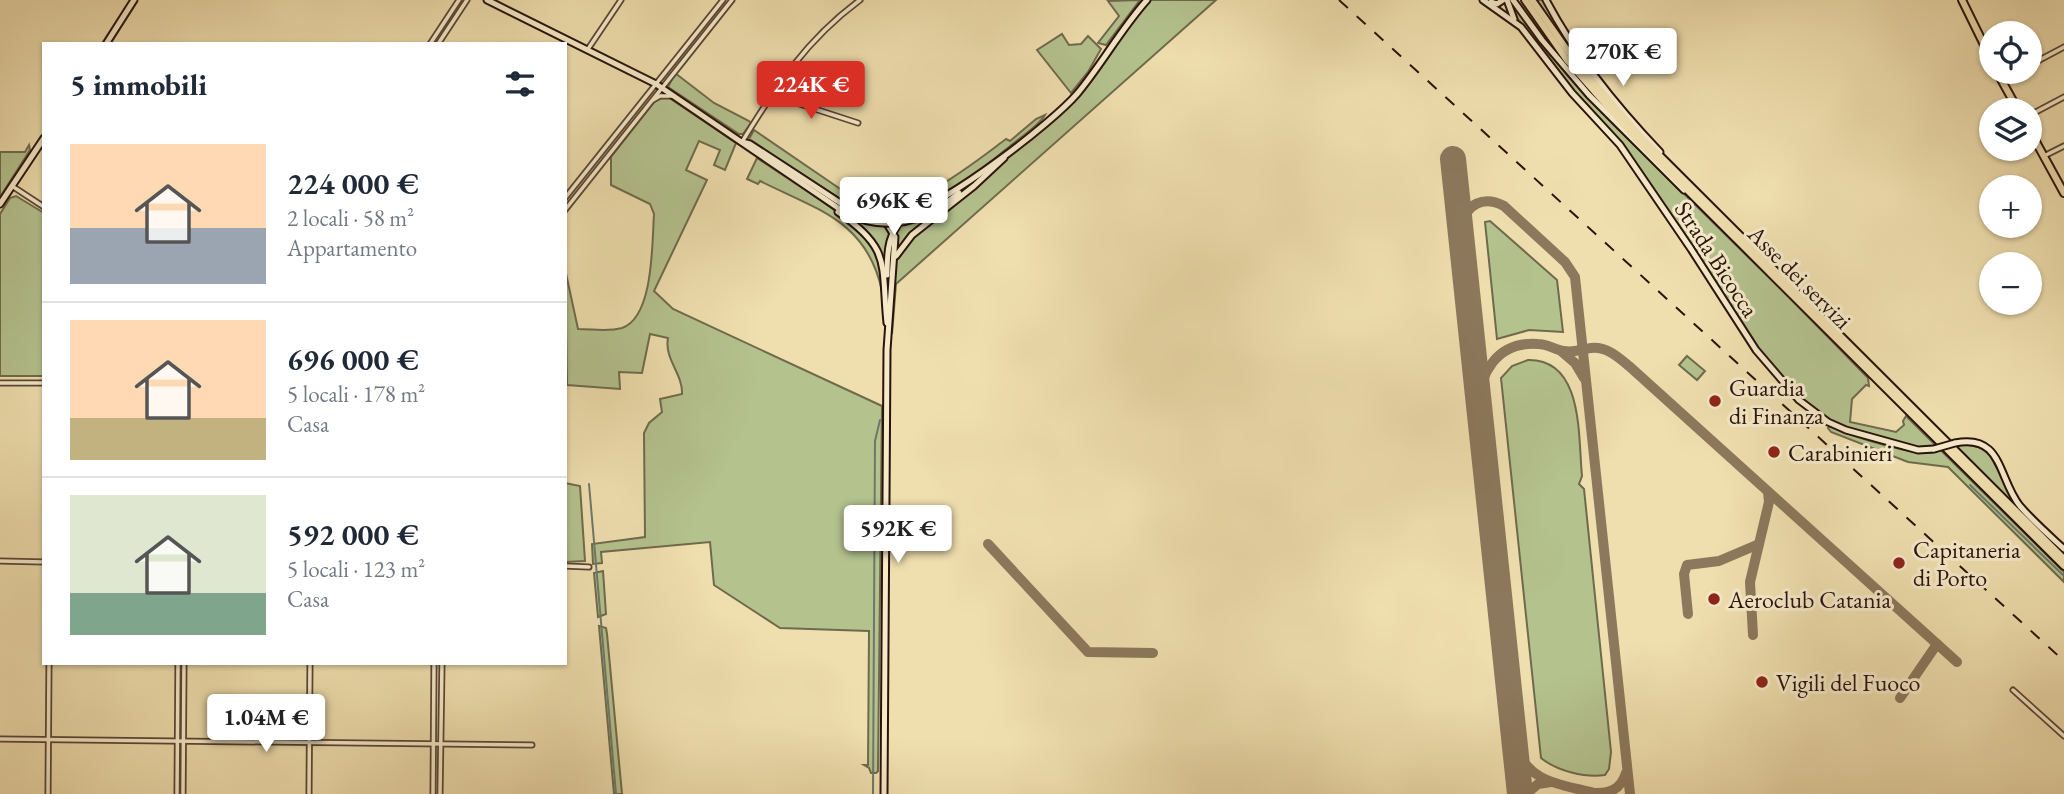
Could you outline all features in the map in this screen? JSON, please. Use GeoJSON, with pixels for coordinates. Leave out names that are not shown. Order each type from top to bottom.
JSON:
{"type":"FeatureCollection","features":[{"type":"Feature","properties":{"kind":"main road"},"geometry":{"type":"LineString","coordinates":[[107,42],[134,0]]}},
{"type":"Feature","properties":{"kind":"main road"},"geometry":{"type":"LineString","coordinates":[[487,0],[659,86],[844,212],[869,221],[898,223],[918,219],[941,207],[1003,159]]}},
{"type":"Feature","properties":{"kind":"main road"},"geometry":{"type":"LineString","coordinates":[[892,264],[912,235],[974,186],[1075,95],[1147,0]]}},
{"type":"Feature","properties":{"kind":"main road"},"geometry":{"type":"LineString","coordinates":[[1485,0],[1497,4],[1505,0],[1515,22]]}},
{"type":"Feature","properties":{"kind":"main road"},"geometry":{"type":"LineString","coordinates":[[1485,0],[1515,22]]}},
{"type":"Feature","properties":{"kind":"main road"},"geometry":{"type":"LineString","coordinates":[[1513,0],[1542,40],[1596,103],[1674,182],[1693,197]]}},
{"type":"Feature","properties":{"kind":"main road","name":"Asse dei servizi"},"geometry":{"type":"LineString","coordinates":[[1525,0],[1594,93],[1693,197],[2064,566]]}},
{"type":"Feature","properties":{"kind":"main road","name":"Asse dei servizi"},"geometry":{"type":"LineString","coordinates":[[1532,0],[1599,90],[1685,181],[2064,559]]}},
{"type":"Feature","properties":{"kind":"main road"},"geometry":{"type":"LineString","coordinates":[[1546,0],[1571,42],[1601,82],[1685,181]]}},
{"type":"Feature","properties":{"kind":"main road"},"geometry":{"type":"LineString","coordinates":[[1962,0],[1979,35]]}},
{"type":"Feature","properties":{"kind":"main road","name":"Strada Bicocca"},"geometry":{"type":"LineString","coordinates":[[1515,22],[1572,93],[1620,145],[1691,249],[1741,329],[1790,391],[1816,414],[1846,430],[1918,450],[1972,441],[1981,444],[1994,454],[2007,486],[2020,505],[2064,549]]}},
{"type":"Feature","properties":{"kind":"main road"},"geometry":{"type":"LineString","coordinates":[[0,204],[42,141]]}},
{"type":"Feature","properties":{"kind":"main road"},"geometry":{"type":"LineString","coordinates":[[742,142],[761,151],[848,208],[886,222],[893,233],[895,244],[888,335],[884,794]]}},
{"type":"Feature","properties":{"kind":"main road"},"geometry":{"type":"LineString","coordinates":[[886,314],[887,250],[893,233],[903,218],[934,202],[1014,148]]}},
{"type":"Feature","properties":{"kind":"main road"},"geometry":{"type":"LineString","coordinates":[[2042,152],[2064,193]]}},
{"type":"Feature","properties":{"kind":"main road"},"geometry":{"type":"LineString","coordinates":[[785,172],[856,224],[872,240],[884,271],[888,335]]}},
{"type":"Feature","properties":{"kind":"main road"},"geometry":{"type":"LineString","coordinates":[[865,215],[914,211]]}},
{"type":"Feature","properties":{"kind":"street"},"geometry":{"type":"LineString","coordinates":[[431,42],[459,0]]}},
{"type":"Feature","properties":{"kind":"street"},"geometry":{"type":"LineString","coordinates":[[439,42],[467,0]]}},
{"type":"Feature","properties":{"kind":"street"},"geometry":{"type":"LineString","coordinates":[[588,49],[621,0]]}},
{"type":"Feature","properties":{"kind":"street"},"geometry":{"type":"LineString","coordinates":[[567,207],[652,101],[659,86],[723,0]]}},
{"type":"Feature","properties":{"kind":"street"},"geometry":{"type":"LineString","coordinates":[[567,196],[732,0]]}},
{"type":"Feature","properties":{"kind":"street"},"geometry":{"type":"LineString","coordinates":[[742,142],[772,95],[813,40],[860,0]]}},
{"type":"Feature","properties":{"kind":"street"},"geometry":{"type":"LineString","coordinates":[[2042,59],[2064,47]]}},
{"type":"Feature","properties":{"kind":"street"},"geometry":{"type":"LineString","coordinates":[[772,95],[858,123]]}},
{"type":"Feature","properties":{"kind":"street"},"geometry":{"type":"LineString","coordinates":[[652,101],[660,96],[675,96]]}},
{"type":"Feature","properties":{"kind":"street"},"geometry":{"type":"LineString","coordinates":[[2042,109],[2064,97]]}},
{"type":"Feature","properties":{"kind":"street"},"geometry":{"type":"LineString","coordinates":[[2044,156],[2064,146]]}},
{"type":"Feature","properties":{"kind":"street"},"geometry":{"type":"LineString","coordinates":[[12,186],[42,206]]}},
{"type":"Feature","properties":{"kind":"street"},"geometry":{"type":"LineString","coordinates":[[0,383],[42,383]]}},
{"type":"Feature","properties":{"kind":"street"},"geometry":{"type":"LineString","coordinates":[[0,561],[42,562]]}},
{"type":"Feature","properties":{"kind":"street"},"geometry":{"type":"LineString","coordinates":[[567,566],[589,567]]}},
{"type":"Feature","properties":{"kind":"street"},"geometry":{"type":"LineString","coordinates":[[48,794],[49,665]]}},
{"type":"Feature","properties":{"kind":"street"},"geometry":{"type":"LineString","coordinates":[[177,794],[178,665]]}},
{"type":"Feature","properties":{"kind":"street"},"geometry":{"type":"LineString","coordinates":[[183,794],[184,665]]}},
{"type":"Feature","properties":{"kind":"street"},"geometry":{"type":"LineString","coordinates":[[309,794],[310,665]]}},
{"type":"Feature","properties":{"kind":"street"},"geometry":{"type":"LineString","coordinates":[[433,794],[435,665]]}},
{"type":"Feature","properties":{"kind":"street"},"geometry":{"type":"LineString","coordinates":[[440,794],[442,665]]}},
{"type":"Feature","properties":{"kind":"street"},"geometry":{"type":"LineString","coordinates":[[2013,690],[2064,736]]}},
{"type":"Feature","properties":{"kind":"street"},"geometry":{"type":"LineString","coordinates":[[0,740],[532,745]]}},
{"type":"Feature","properties":{"kind":"green space"},"geometry":{"type":"Polygon","coordinates":[[[1140,0],[1106,45],[1098,43],[1119,16],[1108,1],[1140,0]]]}},
{"type":"Feature","properties":{"kind":"green space"},"geometry":{"type":"Polygon","coordinates":[[[1151,0],[1216,0],[896,284],[892,334],[894,263],[912,236],[1070,106],[1129,25],[1151,0]]]}},
{"type":"Feature","properties":{"kind":"green space"},"geometry":{"type":"Polygon","coordinates":[[[1509,0],[1548,52],[1611,122],[1868,378],[1869,386],[1866,385],[1852,399],[1850,422],[1896,432],[1904,425],[1906,416],[2064,572],[2064,582],[1948,467],[1908,462],[1831,432],[1828,428],[1830,426],[1898,449],[1935,452],[1933,447],[1918,448],[1848,429],[1831,421],[1801,398],[1756,347],[1623,146],[1571,88],[1514,14],[1509,0]]]}},
{"type":"Feature","properties":{"kind":"green space"},"geometry":{"type":"Polygon","coordinates":[[[1536,0],[1544,0],[1606,93],[1574,55],[1536,0]]]}},
{"type":"Feature","properties":{"kind":"green space"},"geometry":{"type":"Polygon","coordinates":[[[1062,34],[1069,45],[1081,44],[1088,36],[1101,49],[1088,72],[1071,93],[1037,50],[1062,34]]]}},
{"type":"Feature","properties":{"kind":"green space"},"geometry":{"type":"Polygon","coordinates":[[[675,73],[714,103],[749,121],[751,123],[743,134],[739,134],[668,87],[675,73]]]}},
{"type":"Feature","properties":{"kind":"green space"},"geometry":{"type":"Polygon","coordinates":[[[668,97],[736,143],[725,170],[714,165],[720,150],[699,141],[686,170],[707,180],[654,291],[673,309],[882,406],[876,773],[871,773],[864,765],[868,765],[869,631],[780,628],[714,585],[710,542],[601,552],[602,563],[593,564],[592,544],[645,537],[644,433],[649,423],[662,412],[660,399],[682,394],[680,380],[667,346],[668,338],[650,334],[642,373],[619,372],[620,389],[567,385],[567,278],[578,329],[622,328],[632,321],[646,294],[654,214],[650,204],[611,185],[611,157],[655,101],[668,97]]]}},
{"type":"Feature","properties":{"kind":"green space"},"geometry":{"type":"Polygon","coordinates":[[[1045,115],[1033,128],[955,188],[913,209],[892,214],[870,213],[849,205],[749,139],[754,130],[860,202],[883,207],[920,196],[940,186],[1045,115]]]}},
{"type":"Feature","properties":{"kind":"green space"},"geometry":{"type":"Polygon","coordinates":[[[29,145],[30,150],[0,197],[0,152],[25,152],[29,145]]]}},
{"type":"Feature","properties":{"kind":"green space"},"geometry":{"type":"Polygon","coordinates":[[[757,158],[821,200],[867,237],[879,258],[882,291],[875,267],[865,248],[852,233],[820,210],[760,181],[758,184],[747,179],[757,158]]]}},
{"type":"Feature","properties":{"kind":"green space"},"geometry":{"type":"Polygon","coordinates":[[[968,183],[940,204],[942,209],[910,235],[895,253],[894,232],[906,217],[968,183]]]}},
{"type":"Feature","properties":{"kind":"green space"},"geometry":{"type":"Polygon","coordinates":[[[16,196],[42,212],[42,376],[0,376],[0,214],[10,198],[16,196]]]}},
{"type":"Feature","properties":{"kind":"green space"},"geometry":{"type":"Polygon","coordinates":[[[847,216],[865,223],[888,226],[891,233],[886,248],[885,270],[872,239],[847,216]]]}},
{"type":"Feature","properties":{"kind":"green space"},"geometry":{"type":"Polygon","coordinates":[[[1490,221],[1557,280],[1563,332],[1529,330],[1497,339],[1485,222],[1490,221]]]}},
{"type":"Feature","properties":{"kind":"green space"},"geometry":{"type":"Polygon","coordinates":[[[1687,356],[1705,371],[1697,380],[1679,365],[1687,356]]]}},
{"type":"Feature","properties":{"kind":"green space"},"geometry":{"type":"Polygon","coordinates":[[[1528,360],[1546,363],[1560,372],[1569,386],[1578,422],[1582,476],[1579,484],[1584,489],[1611,752],[1609,769],[1605,775],[1571,773],[1541,758],[1501,378],[1512,366],[1528,360]]]}},
{"type":"Feature","properties":{"kind":"green space"},"geometry":{"type":"Polygon","coordinates":[[[1963,444],[1979,447],[1992,456],[2011,496],[2064,555],[1955,446],[1963,444]]]}},
{"type":"Feature","properties":{"kind":"green space"},"geometry":{"type":"Polygon","coordinates":[[[567,483],[580,486],[585,561],[567,562],[567,483]]]}},
{"type":"Feature","properties":{"kind":"green space"},"geometry":{"type":"Polygon","coordinates":[[[603,571],[606,614],[598,617],[594,573],[603,571]]]}},
{"type":"Feature","properties":{"kind":"green space"},"geometry":{"type":"Polygon","coordinates":[[[599,626],[606,628],[607,634],[622,794],[614,794],[599,626]]]}},
{"type":"Feature","properties":{"kind":"waterway"},"geometry":{"type":"LineString","coordinates":[[873,794],[875,441],[880,420]]}},
{"type":"Feature","properties":{"kind":"waterway"},"geometry":{"type":"LineString","coordinates":[[589,484],[616,794]]}},
{"type":"Feature","properties":{"kind":"waterway"},"geometry":{"type":"LineString","coordinates":[[1970,485],[2064,576]]}},
{"type":"Feature","properties":{"kind":"taxiway"},"geometry":{"type":"LineString","coordinates":[[1460,226],[1467,212],[1477,204],[1489,201],[1504,206],[1565,262],[1575,277],[1630,794]]}},
{"type":"Feature","properties":{"kind":"taxiway"},"geometry":{"type":"LineString","coordinates":[[1480,411],[1480,397],[1486,373],[1492,362],[1511,348],[1538,344],[1568,351],[1596,348],[1612,353],[1957,662]]}},
{"type":"Feature","properties":{"kind":"taxiway"},"geometry":{"type":"LineString","coordinates":[[1561,351],[1575,363],[1584,378]]}},
{"type":"Feature","properties":{"kind":"taxiway"},"geometry":{"type":"LineString","coordinates":[[1753,635],[1750,582],[1769,502],[1768,492]]}},
{"type":"Feature","properties":{"kind":"taxiway"},"geometry":{"type":"LineString","coordinates":[[988,544],[1088,652],[1153,653]]}},
{"type":"Feature","properties":{"kind":"taxiway"},"geometry":{"type":"LineString","coordinates":[[1688,614],[1684,574],[1687,565],[1719,561],[1759,544]]}},
{"type":"Feature","properties":{"kind":"taxiway"},"geometry":{"type":"LineString","coordinates":[[1900,698],[1937,644]]}},
{"type":"Feature","properties":{"kind":"taxiway"},"geometry":{"type":"LineString","coordinates":[[1515,745],[1521,758],[1537,775],[1569,787],[1605,793],[1618,787],[1626,773]]}},
{"type":"Feature","properties":{"kind":"taxiway"},"geometry":{"type":"LineString","coordinates":[[1526,794],[1538,784],[1551,782]]}},
{"type":"Feature","properties":{"kind":"runway"},"geometry":{"type":"LineString","coordinates":[[1453,159],[1520,794]]}},
{"type":"Feature","properties":{"kind":"railway"},"geometry":{"type":"LineString","coordinates":[[1339,0],[2064,661]]}},
{"type":"Feature","properties":{"kind":"place","name":"Guardia di Finanza"},"geometry":{"type":"Point","coordinates":[1715,401]}},
{"type":"Feature","properties":{"kind":"place","name":"Carabinieri"},"geometry":{"type":"Point","coordinates":[1774,452]}},
{"type":"Feature","properties":{"kind":"place","name":"Capitaneria di Porto"},"geometry":{"type":"Point","coordinates":[1899,563]}},
{"type":"Feature","properties":{"kind":"place","name":"Aeroclub Catania"},"geometry":{"type":"Point","coordinates":[1714,599]}},
{"type":"Feature","properties":{"kind":"place","name":"Vigili del Fuoco"},"geometry":{"type":"Point","coordinates":[1762,682]}}]}
